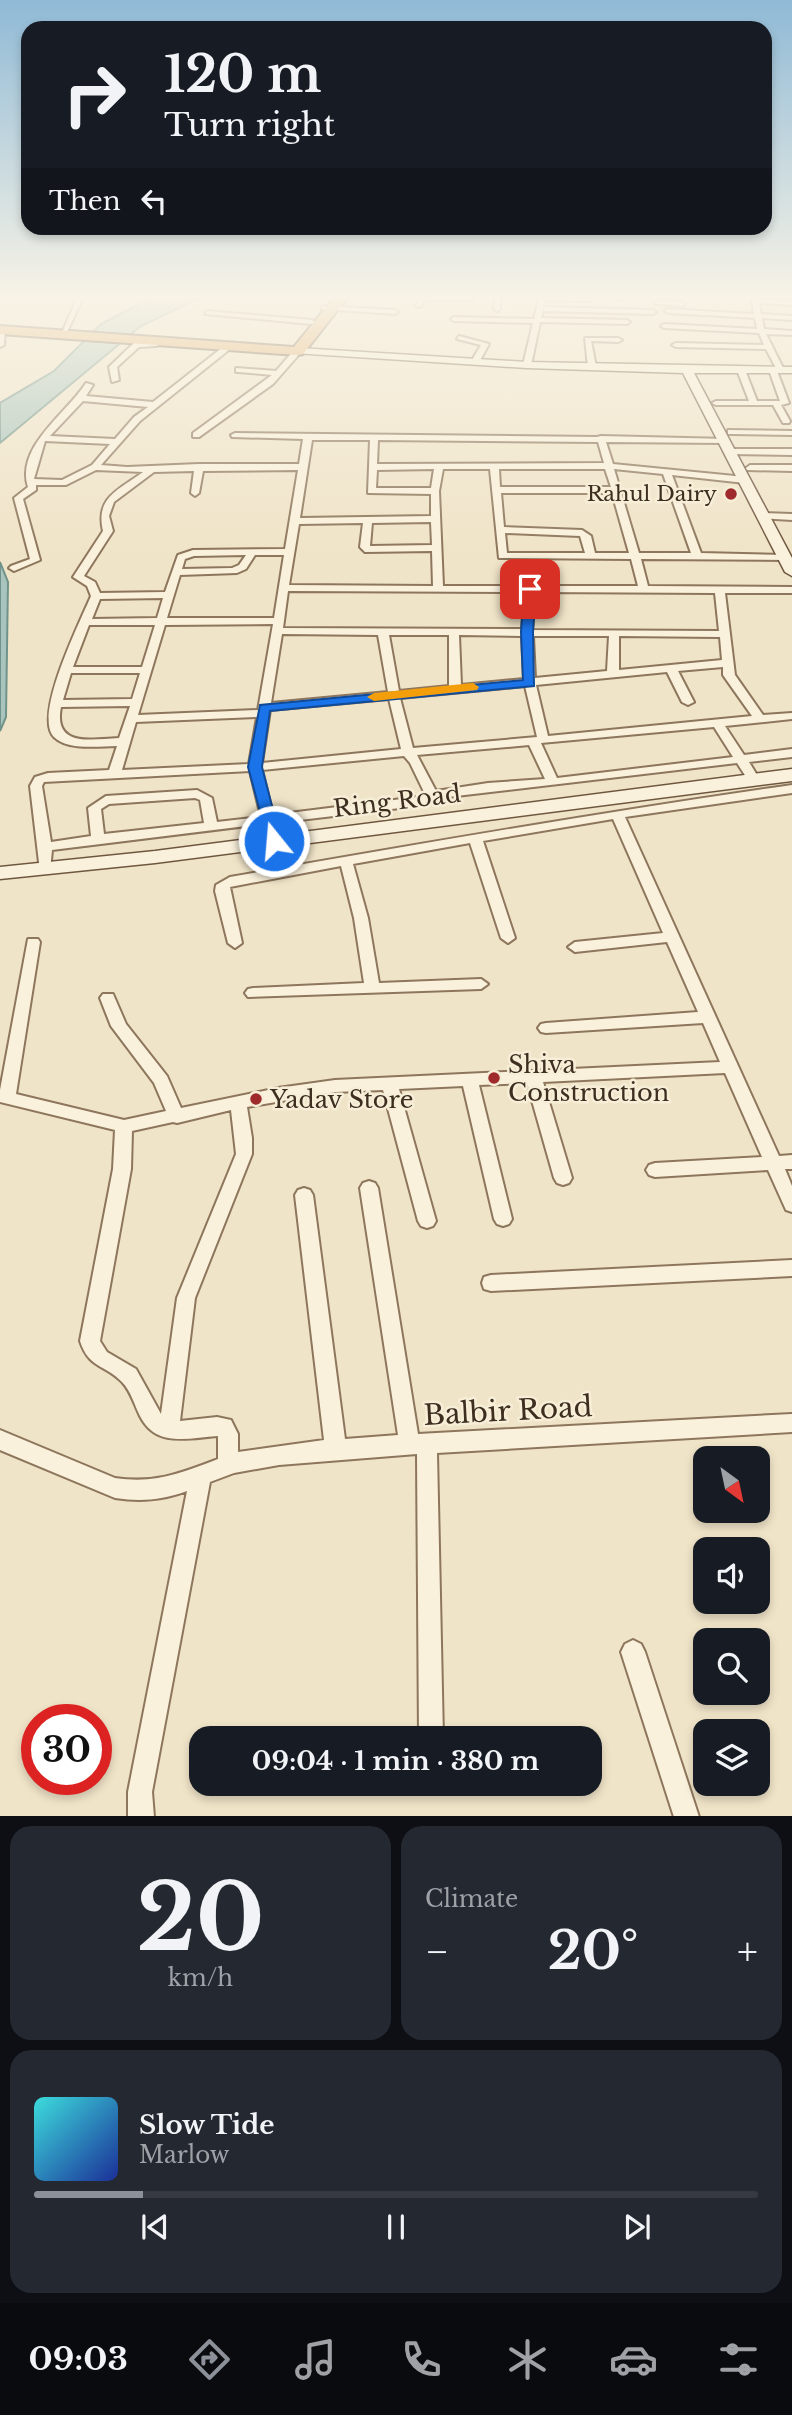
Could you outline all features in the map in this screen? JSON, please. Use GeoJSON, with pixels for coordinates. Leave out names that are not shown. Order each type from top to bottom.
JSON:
{"type":"FeatureCollection","features":[{"type":"Feature","properties":{"kind":"main road"},"geometry":{"type":"LineString","coordinates":[[698,379],[789,553],[792,572]]}},
{"type":"Feature","properties":{"kind":"main road"},"geometry":{"type":"LineString","coordinates":[[699,379],[716,403],[732,444]]}},
{"type":"Feature","properties":{"kind":"main road","name":"Ring Road"},"geometry":{"type":"LineString","coordinates":[[4,873],[754,780],[791,787]]}},
{"type":"Feature","properties":{"kind":"street"},"geometry":{"type":"LineString","coordinates":[[31,482],[60,484],[95,467],[137,419],[189,379]]}},
{"type":"Feature","properties":{"kind":"street"},"geometry":{"type":"LineString","coordinates":[[196,435],[272,379]]}},
{"type":"Feature","properties":{"kind":"street"},"geometry":{"type":"LineString","coordinates":[[744,379],[754,403]]}},
{"type":"Feature","properties":{"kind":"street"},"geometry":{"type":"LineString","coordinates":[[783,379],[786,421]]}},
{"type":"Feature","properties":{"kind":"street"},"geometry":{"type":"LineString","coordinates":[[14,568],[35,560],[18,498],[33,488],[29,475],[43,438],[56,426],[67,409],[81,398],[89,385]]}},
{"type":"Feature","properties":{"kind":"street"},"geometry":{"type":"LineString","coordinates":[[81,398],[155,405]]}},
{"type":"Feature","properties":{"kind":"street"},"geometry":{"type":"LineString","coordinates":[[716,403],[784,403]]}},
{"type":"Feature","properties":{"kind":"street"},"geometry":{"type":"LineString","coordinates":[[732,444],[792,433]]}},
{"type":"Feature","properties":{"kind":"street"},"geometry":{"type":"LineString","coordinates":[[235,435],[601,439],[732,444],[792,452]]}},
{"type":"Feature","properties":{"kind":"street"},"geometry":{"type":"LineString","coordinates":[[274,841],[255,767],[301,467],[308,437]]}},
{"type":"Feature","properties":{"kind":"street"},"geometry":{"type":"LineString","coordinates":[[43,438],[117,442]]}},
{"type":"Feature","properties":{"kind":"street"},"geometry":{"type":"LineString","coordinates":[[374,438],[371,491],[435,491]]}},
{"type":"Feature","properties":{"kind":"street"},"geometry":{"type":"LineString","coordinates":[[601,439],[644,589]]}},
{"type":"Feature","properties":{"kind":"street"},"geometry":{"type":"LineString","coordinates":[[438,588],[435,491],[439,465]]}},
{"type":"Feature","properties":{"kind":"street"},"geometry":{"type":"LineString","coordinates":[[494,465],[501,554],[506,557],[789,553]]}},
{"type":"Feature","properties":{"kind":"street"},"geometry":{"type":"LineString","coordinates":[[373,467],[607,466],[747,474],[792,468]]}},
{"type":"Feature","properties":{"kind":"street"},"geometry":{"type":"LineString","coordinates":[[95,467],[301,467]]}},
{"type":"Feature","properties":{"kind":"street"},"geometry":{"type":"LineString","coordinates":[[195,493],[199,467]]}},
{"type":"Feature","properties":{"kind":"street"},"geometry":{"type":"LineString","coordinates":[[123,742],[75,743],[61,739],[55,731],[55,704],[96,596],[91,584],[78,577],[108,531],[104,516],[110,502],[154,468]]}},
{"type":"Feature","properties":{"kind":"street"},"geometry":{"type":"LineString","coordinates":[[666,471],[697,556]]}},
{"type":"Feature","properties":{"kind":"street"},"geometry":{"type":"LineString","coordinates":[[497,490],[614,489]]}},
{"type":"Feature","properties":{"kind":"street"},"geometry":{"type":"LineString","coordinates":[[770,516],[792,517]]}},
{"type":"Feature","properties":{"kind":"street"},"geometry":{"type":"LineString","coordinates":[[294,521],[436,519]]}},
{"type":"Feature","properties":{"kind":"street"},"geometry":{"type":"LineString","coordinates":[[368,520],[365,547],[368,550],[437,548]]}},
{"type":"Feature","properties":{"kind":"street"},"geometry":{"type":"LineString","coordinates":[[500,530],[582,533],[586,536],[591,556]]}},
{"type":"Feature","properties":{"kind":"street"},"geometry":{"type":"LineString","coordinates":[[115,772],[181,557],[188,553],[289,552]]}},
{"type":"Feature","properties":{"kind":"street"},"geometry":{"type":"LineString","coordinates":[[176,572],[234,571],[243,567],[253,553]]}},
{"type":"Feature","properties":{"kind":"street"},"geometry":{"type":"LineString","coordinates":[[283,588],[792,590]]}},
{"type":"Feature","properties":{"kind":"street"},"geometry":{"type":"LineString","coordinates":[[530,589],[527,632],[530,683],[538,740],[553,782]]}},
{"type":"Feature","properties":{"kind":"street"},"geometry":{"type":"LineString","coordinates":[[720,590],[727,663],[733,683],[759,718]]}},
{"type":"Feature","properties":{"kind":"street"},"geometry":{"type":"LineString","coordinates":[[96,596],[169,595]]}},
{"type":"Feature","properties":{"kind":"street"},"geometry":{"type":"LineString","coordinates":[[87,622],[161,621],[383,631],[723,634]]}},
{"type":"Feature","properties":{"kind":"street"},"geometry":{"type":"LineString","coordinates":[[46,847],[433,798],[416,762],[408,752],[394,695],[383,631]]}},
{"type":"Feature","properties":{"kind":"street"},"geometry":{"type":"LineString","coordinates":[[454,632],[456,688]]}},
{"type":"Feature","properties":{"kind":"street"},"geometry":{"type":"LineString","coordinates":[[613,673],[614,633]]}},
{"type":"Feature","properties":{"kind":"street"},"geometry":{"type":"LineString","coordinates":[[131,719],[264,710],[456,688],[727,663]]}},
{"type":"Feature","properties":{"kind":"street"},"geometry":{"type":"LineString","coordinates":[[670,667],[688,702]]}},
{"type":"Feature","properties":{"kind":"street"},"geometry":{"type":"LineString","coordinates":[[66,670],[146,670]]}},
{"type":"Feature","properties":{"kind":"street"},"geometry":{"type":"LineString","coordinates":[[55,704],[136,702]]}},
{"type":"Feature","properties":{"kind":"street"},"geometry":{"type":"LineString","coordinates":[[45,868],[46,847],[36,786],[39,780],[57,776],[255,767],[792,716]]}},
{"type":"Feature","properties":{"kind":"street"},"geometry":{"type":"LineString","coordinates":[[717,722],[754,780]]}},
{"type":"Feature","properties":{"kind":"street"},"geometry":{"type":"LineString","coordinates":[[432,795],[792,753]]}},
{"type":"Feature","properties":{"kind":"street"},"geometry":{"type":"LineString","coordinates":[[235,943],[223,886],[239,879],[791,787]]}},
{"type":"Feature","properties":{"kind":"street"},"geometry":{"type":"LineString","coordinates":[[98,839],[93,808],[106,800],[202,796],[208,802],[211,826]]}},
{"type":"Feature","properties":{"kind":"street"},"geometry":{"type":"LineString","coordinates":[[617,814],[792,1205]]}},
{"type":"Feature","properties":{"kind":"street"},"geometry":{"type":"LineString","coordinates":[[475,838],[508,938]]}},
{"type":"Feature","properties":{"kind":"street"},"geometry":{"type":"LineString","coordinates":[[346,861],[361,918],[372,988]]}},
{"type":"Feature","properties":{"kind":"street"},"geometry":{"type":"LineString","coordinates":[[575,947],[671,937]]}},
{"type":"Feature","properties":{"kind":"street"},"geometry":{"type":"LineString","coordinates":[[33,942],[3,1096],[124,1126],[308,1088],[731,1067]]}},
{"type":"Feature","properties":{"kind":"street"},"geometry":{"type":"LineString","coordinates":[[253,993],[481,984]]}},
{"type":"Feature","properties":{"kind":"street"},"geometry":{"type":"LineString","coordinates":[[108,998],[119,1026],[161,1080],[177,1117]]}},
{"type":"Feature","properties":{"kind":"street"},"geometry":{"type":"LineString","coordinates":[[546,1028],[708,1017]]}},
{"type":"Feature","properties":{"kind":"street"},"geometry":{"type":"LineString","coordinates":[[533,1076],[562,1178]]}},
{"type":"Feature","properties":{"kind":"street"},"geometry":{"type":"LineString","coordinates":[[469,1079],[503,1219]]}},
{"type":"Feature","properties":{"kind":"street"},"geometry":{"type":"LineString","coordinates":[[389,1083],[427,1221]]}},
{"type":"Feature","properties":{"kind":"street"},"geometry":{"type":"LineString","coordinates":[[169,1430],[186,1298],[244,1154],[238,1102]]}},
{"type":"Feature","properties":{"kind":"street"},"geometry":{"type":"LineString","coordinates":[[124,1126],[122,1169],[90,1340],[95,1355],[128,1374],[153,1420],[160,1427],[169,1430],[224,1427],[228,1434],[228,1464]]}},
{"type":"Feature","properties":{"kind":"street"},"geometry":{"type":"LineString","coordinates":[[655,1170],[792,1162]]}},
{"type":"Feature","properties":{"kind":"street"},"geometry":{"type":"LineString","coordinates":[[369,1188],[419,1444],[431,1726]]}},
{"type":"Feature","properties":{"kind":"street"},"geometry":{"type":"LineString","coordinates":[[304,1195],[336,1451]]}},
{"type":"Feature","properties":{"kind":"street"},"geometry":{"type":"LineString","coordinates":[[491,1283],[792,1268]]}},
{"type":"Feature","properties":{"kind":"street","name":"Balbir Road"},"geometry":{"type":"LineString","coordinates":[[0,1440],[115,1488],[133,1492],[173,1488],[228,1464],[271,1457],[419,1444],[792,1423]]}},
{"type":"Feature","properties":{"kind":"street"},"geometry":{"type":"LineString","coordinates":[[138,1816],[140,1792],[201,1477]]}},
{"type":"Feature","properties":{"kind":"street"},"geometry":{"type":"LineString","coordinates":[[633,1652],[687,1816]]}},
{"type":"Feature","properties":{"kind":"water"},"geometry":{"type":"Polygon","coordinates":[[[41,379],[77,379],[0,443],[0,403],[41,379]]]}},
{"type":"Feature","properties":{"kind":"water"},"geometry":{"type":"Polygon","coordinates":[[[0,562],[8,582],[6,717],[0,731],[0,562]]]}},
{"type":"Feature","properties":{"kind":"slow traffic"},"geometry":{"type":"LineString","coordinates":[[374,697],[473,687]]}},
{"type":"Feature","properties":{"kind":"place","name":"Rahul Dairy"},"geometry":{"type":"Point","coordinates":[731,494]}},
{"type":"Feature","properties":{"kind":"place","name":"Shiva Construction"},"geometry":{"type":"Point","coordinates":[494,1078]}},
{"type":"Feature","properties":{"kind":"place","name":"Yadav Store"},"geometry":{"type":"Point","coordinates":[256,1099]}},
{"type":"Feature","properties":{"kind":"route"},"geometry":{"type":"LineString","coordinates":[[274,841],[255,767],[264,707],[530,683],[527,632],[530,589]]}}]}
